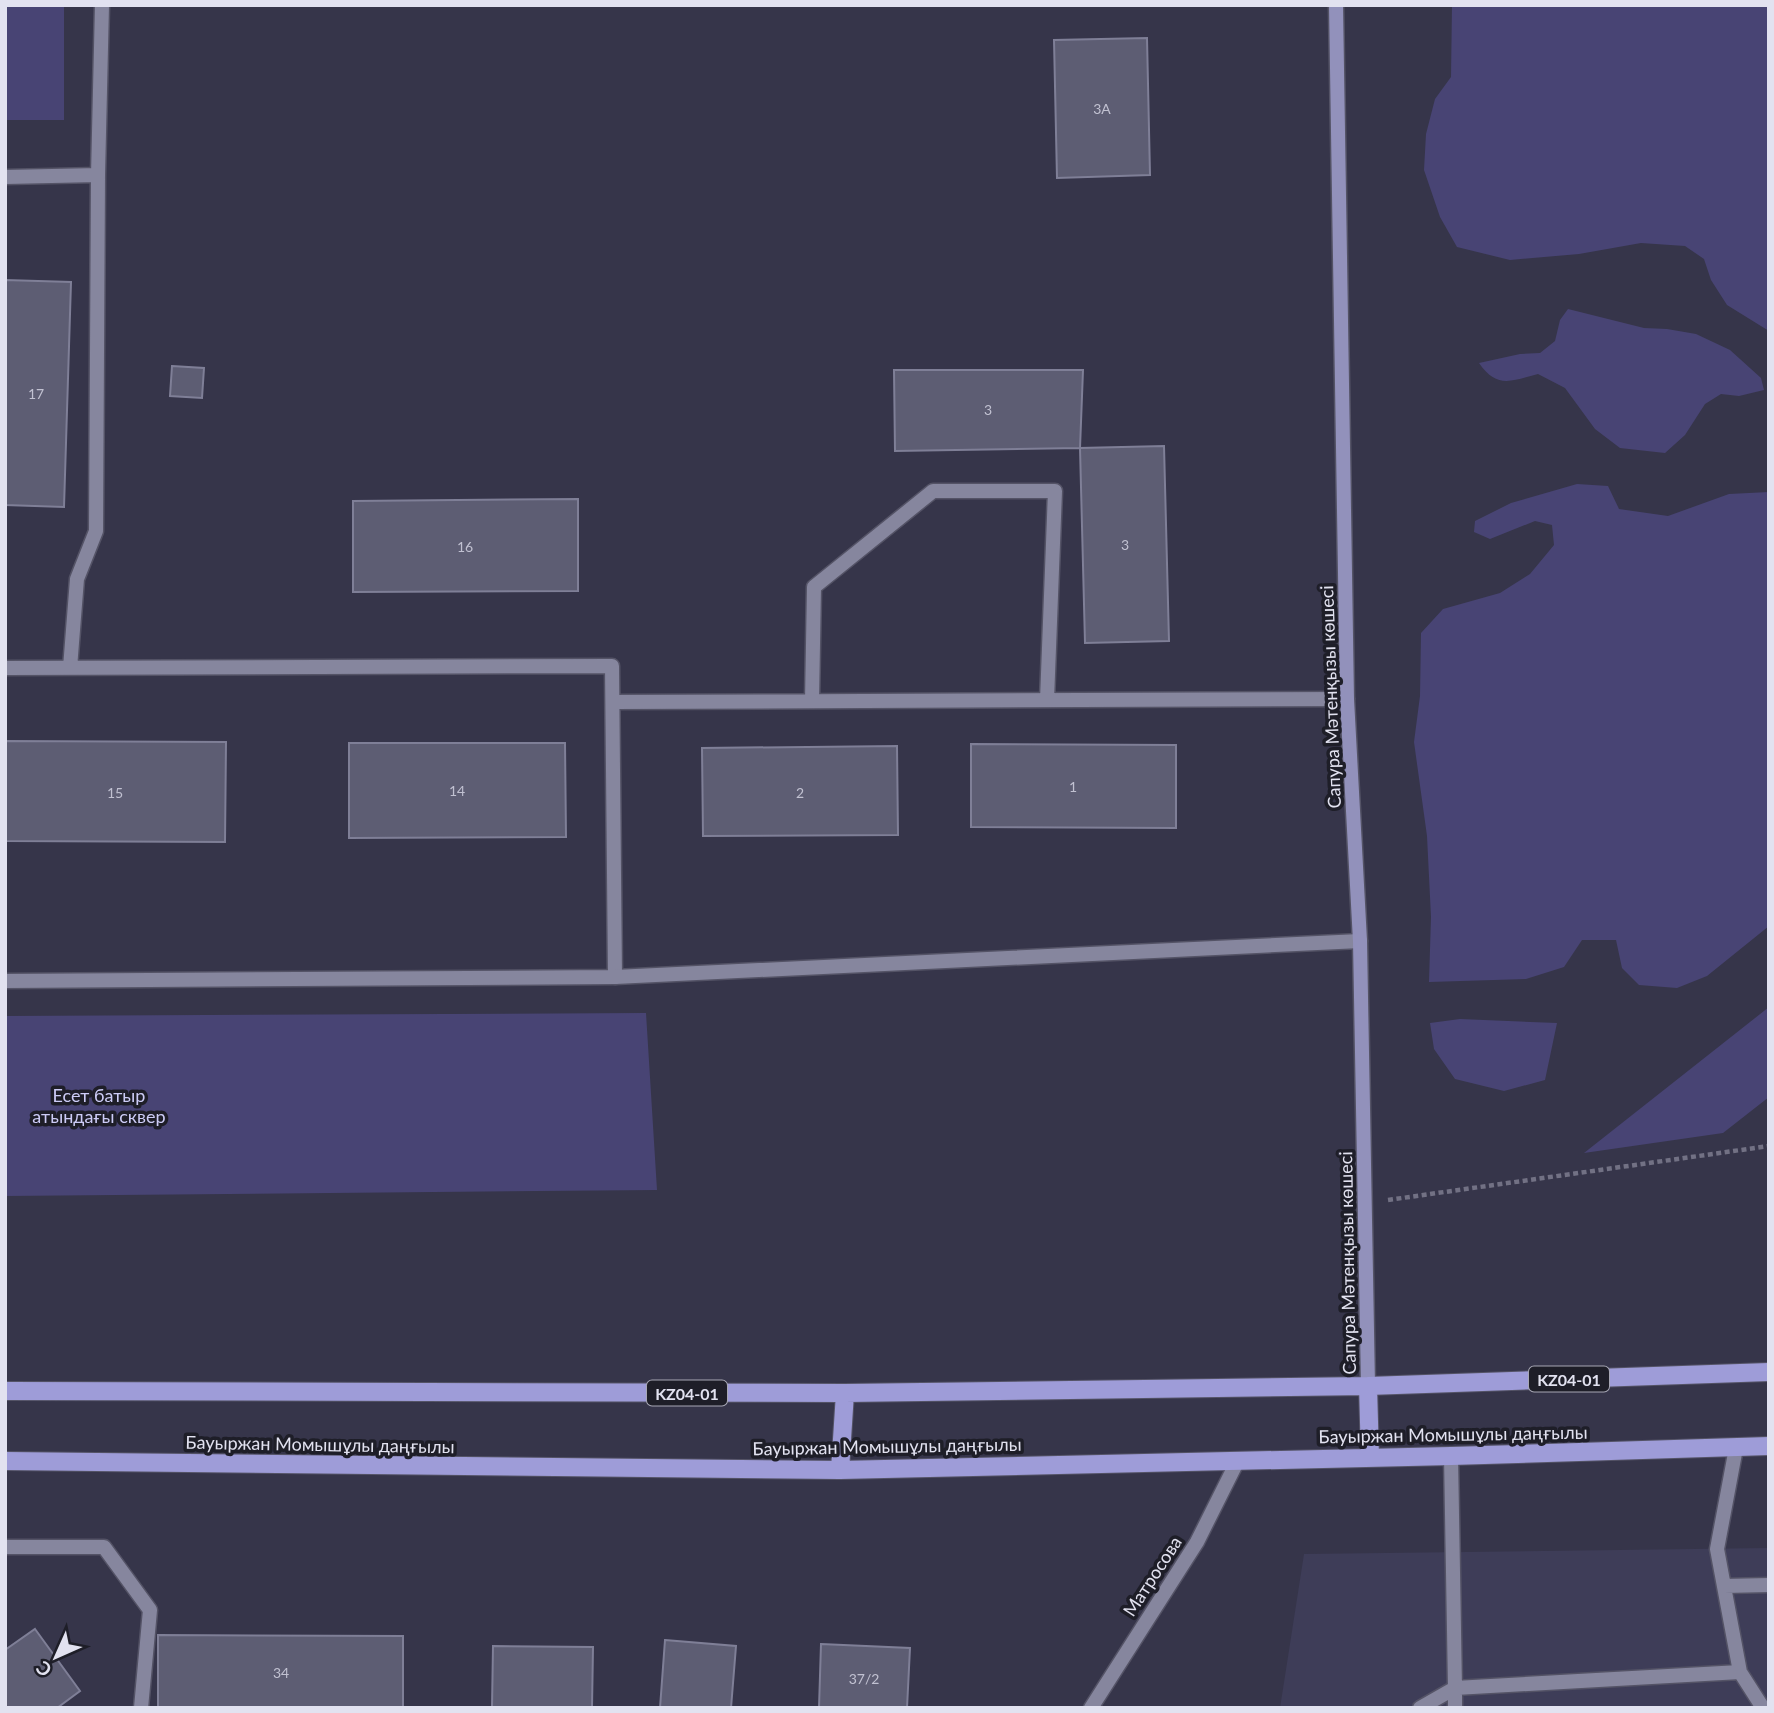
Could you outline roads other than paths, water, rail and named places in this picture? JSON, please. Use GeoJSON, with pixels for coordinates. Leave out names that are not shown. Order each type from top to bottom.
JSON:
{"type":"FeatureCollection","features":[{"type":"Feature","properties":{"kind":"main road","name":"KZ04-01"},"geometry":{"type":"LineString","coordinates":[[5,1391],[845,1393],[1368,1386],[1769,1372]]}},
{"type":"Feature","properties":{"kind":"main road"},"geometry":{"type":"LineString","coordinates":[[1368,1386],[1370,1458]]}},
{"type":"Feature","properties":{"kind":"main road"},"geometry":{"type":"LineString","coordinates":[[840,1470],[845,1393]]}},
{"type":"Feature","properties":{"kind":"main road","name":"Бауыржан Момышұлы даңғылы"},"geometry":{"type":"LineString","coordinates":[[5,1461],[840,1470],[1769,1446]]}},
{"type":"Feature","properties":{"kind":"street"},"geometry":{"type":"LineString","coordinates":[[70,668],[76,579],[96,531],[98,175],[103,5]]}},
{"type":"Feature","properties":{"kind":"street","name":"Сапура Мәтенқызы көшесі"},"geometry":{"type":"LineString","coordinates":[[1336,5],[1347,699],[1360,941],[1368,1386]]}},
{"type":"Feature","properties":{"kind":"street"},"geometry":{"type":"LineString","coordinates":[[5,177],[98,175]]}},
{"type":"Feature","properties":{"kind":"street"},"geometry":{"type":"LineString","coordinates":[[813,701],[814,587],[933,491],[1055,491],[1047,700]]}},
{"type":"Feature","properties":{"kind":"street"},"geometry":{"type":"LineString","coordinates":[[5,668],[612,666],[615,977]]}},
{"type":"Feature","properties":{"kind":"street"},"geometry":{"type":"LineString","coordinates":[[613,702],[1347,699]]}},
{"type":"Feature","properties":{"kind":"street"},"geometry":{"type":"LineString","coordinates":[[5,981],[615,977],[1360,941]]}},
{"type":"Feature","properties":{"kind":"street"},"geometry":{"type":"LineString","coordinates":[[1736,1447],[1717,1549],[1740,1672],[1763,1708]]}},
{"type":"Feature","properties":{"kind":"street"},"geometry":{"type":"LineString","coordinates":[[1451,1456],[1455,1708]]}},
{"type":"Feature","properties":{"kind":"street","name":"Матросова"},"geometry":{"type":"LineString","coordinates":[[1091,1708],[1198,1542],[1238,1460]]}},
{"type":"Feature","properties":{"kind":"street"},"geometry":{"type":"LineString","coordinates":[[5,1547],[104,1547],[150,1610],[141,1708]]}},
{"type":"Feature","properties":{"kind":"street"},"geometry":{"type":"LineString","coordinates":[[1724,1586],[1769,1585]]}},
{"type":"Feature","properties":{"kind":"street"},"geometry":{"type":"LineString","coordinates":[[1420,1708],[1455,1688],[1740,1672]]}},
{"type":"Feature","properties":{"kind":"park label","name":"Есет батыр атындағы сквер"},"geometry":{"type":"Point","coordinates":[99,1105]}}]}
